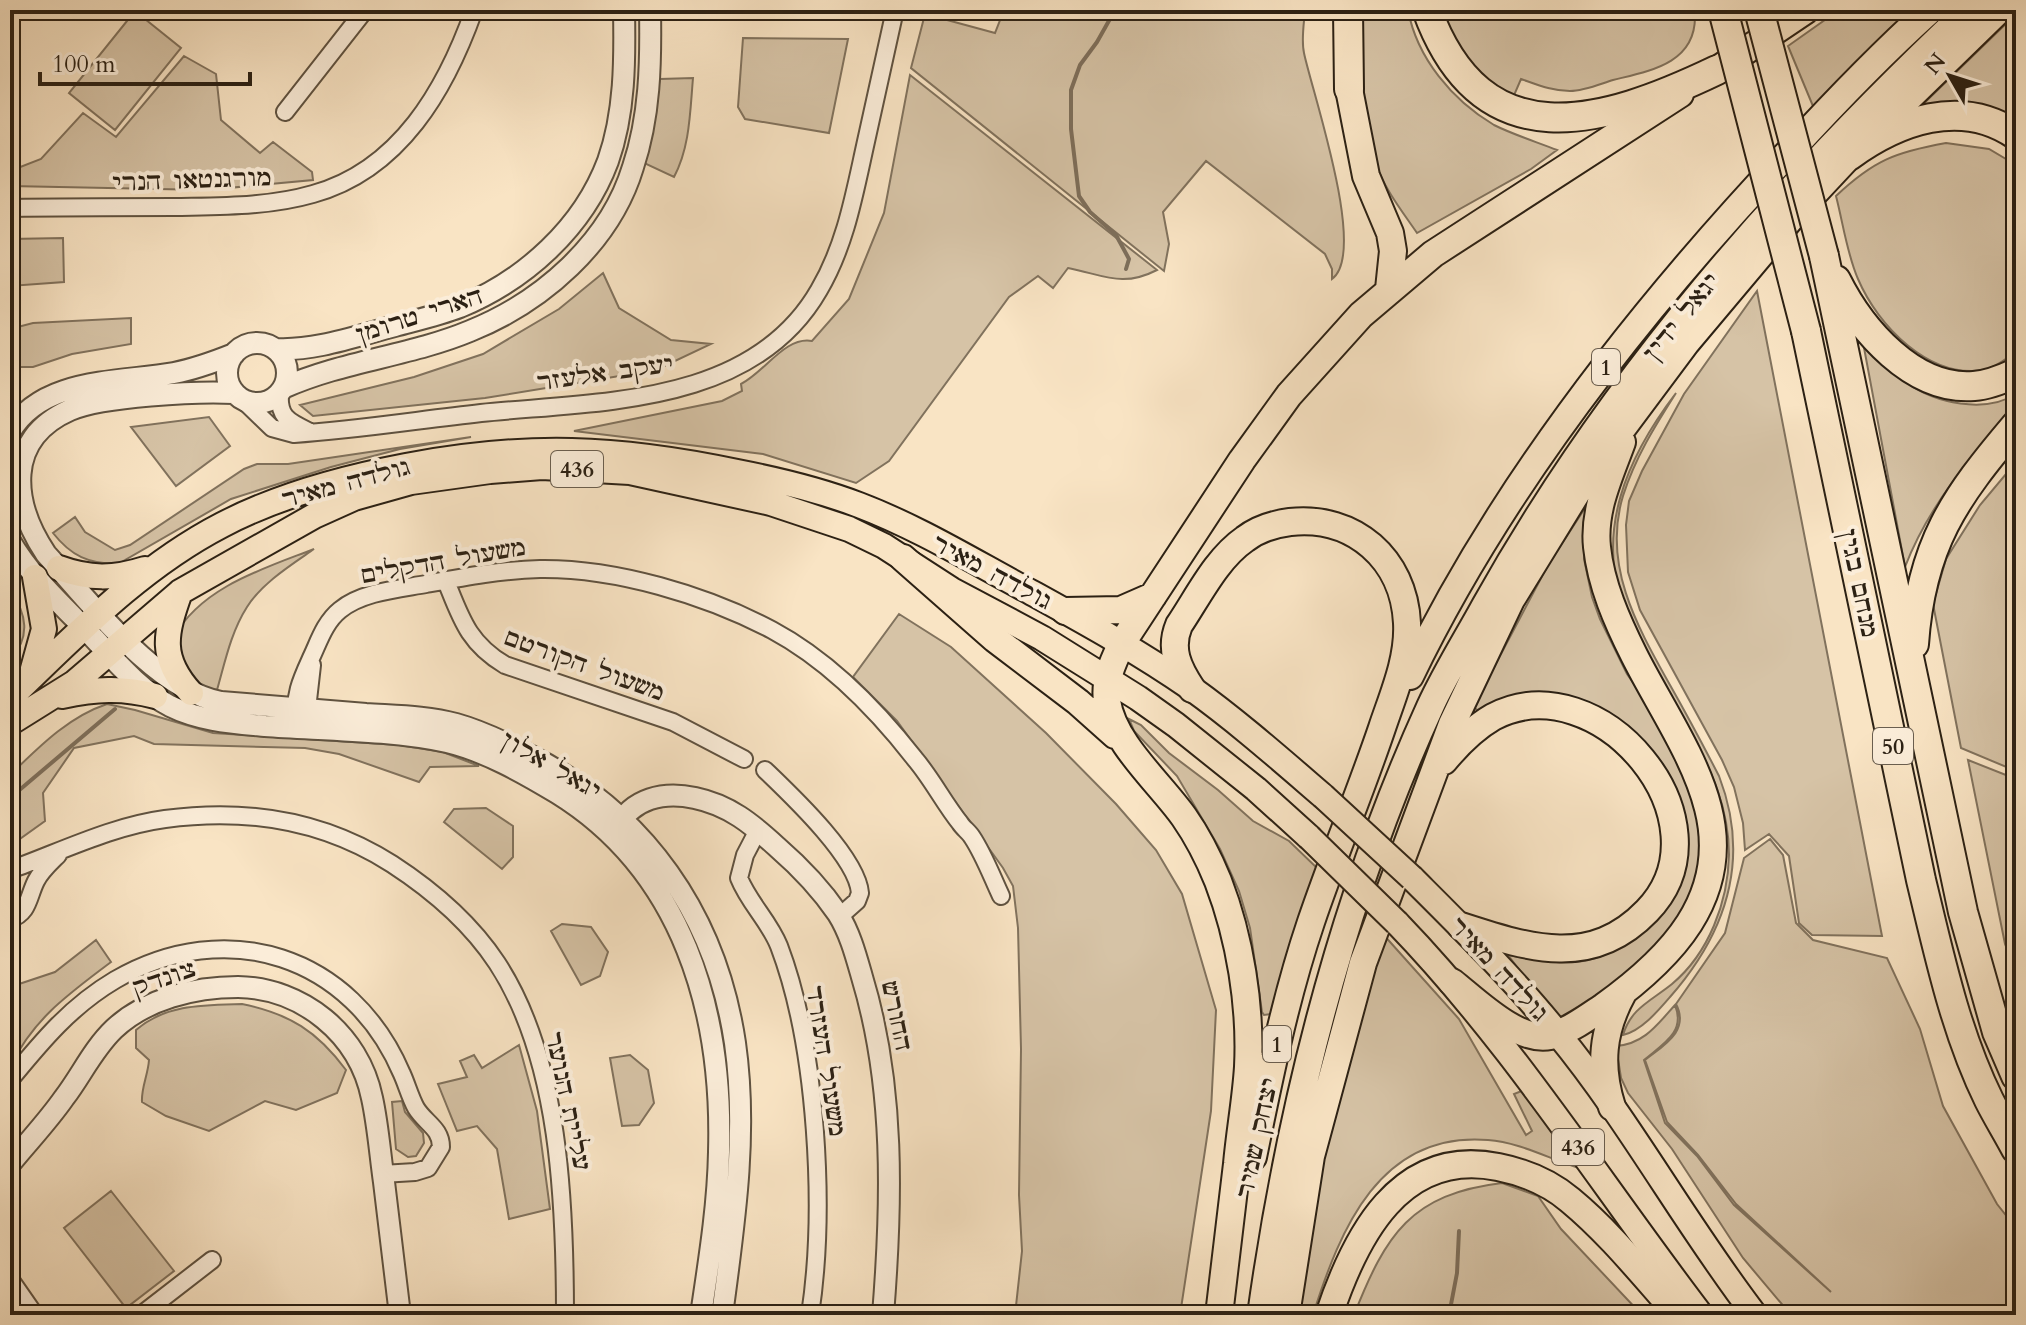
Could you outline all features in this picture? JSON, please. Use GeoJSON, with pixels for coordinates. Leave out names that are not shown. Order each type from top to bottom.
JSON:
{"type":"FeatureCollection","features":[{"type":"Feature","properties":{"kind":"highway"},"geometry":{"type":"LineString","coordinates":[[1348,10],[1349,89],[1366,176],[1390,233],[1393,251],[1389,289]]}},
{"type":"Feature","properties":{"kind":"highway"},"geometry":{"type":"LineString","coordinates":[[1427,10],[1443,48],[1470,83],[1511,109],[1535,117],[1563,120],[1597,115],[1673,90],[1717,70]]}},
{"type":"Feature","properties":{"kind":"highway","name":"מנחם בגין"},"geometry":{"type":"LineString","coordinates":[[1723,10],[1806,331],[1921,880],[1942,965],[1963,1034],[1988,1098],[2016,1149]]}},
{"type":"Feature","properties":{"kind":"highway"},"geometry":{"type":"LineString","coordinates":[[1759,10],[1824,256],[1839,297],[1893,354],[1914,370],[1944,383],[1972,386],[1996,382],[2016,373]]}},
{"type":"Feature","properties":{"kind":"highway"},"geometry":{"type":"LineString","coordinates":[[1221,1315],[1248,1069],[1247,1009],[1233,926],[1207,856],[1185,819],[1130,749],[1110,715],[1107,679],[1122,643],[1289,395],[1326,351],[1389,289],[1433,254],[1806,10]]}},
{"type":"Feature","properties":{"kind":"highway","name":"יגאל ידין"},"geometry":{"type":"LineString","coordinates":[[1363,782],[1424,647],[1478,552],[1567,420],[1626,340],[1733,211],[1829,109],[1930,10]]}},
{"type":"Feature","properties":{"kind":"highway","name":"יגאל ידין"},"geometry":{"type":"LineString","coordinates":[[1390,799],[1431,703],[1503,575],[1578,454],[1631,380],[1703,289],[1824,151],[1969,10]]}},
{"type":"Feature","properties":{"kind":"highway"},"geometry":{"type":"LineString","coordinates":[[1286,1315],[1311,1156],[1363,963],[1428,784],[1468,686],[1511,600],[1567,507],[1686,343],[1791,218],[1849,156],[1999,10]]}},
{"type":"Feature","properties":{"kind":"highway"},"geometry":{"type":"LineString","coordinates":[[1849,156],[1895,127],[1924,117],[1961,116],[1989,122],[2016,135]]}},
{"type":"Feature","properties":{"kind":"highway","name":"מנחם בגין"},"geometry":{"type":"LineString","coordinates":[[1839,297],[1921,716],[1980,981],[2016,1076]]}},
{"type":"Feature","properties":{"kind":"highway"},"geometry":{"type":"LineString","coordinates":[[1452,982],[1519,1031],[1541,1037],[1558,1033],[1623,993],[1665,956],[1685,933],[1708,884],[1713,852],[1710,817],[1700,784],[1619,626],[1597,547],[1596,525],[1600,505],[1633,412]]}},
{"type":"Feature","properties":{"kind":"highway"},"geometry":{"type":"LineString","coordinates":[[1921,716],[1915,680],[1915,637],[1922,583],[1931,551],[1945,519],[1964,488],[2016,425]]}},
{"type":"Feature","properties":{"kind":"highway"},"geometry":{"type":"LineString","coordinates":[[1192,689],[1177,662],[1175,636],[1179,625],[1233,549],[1255,533],[1283,523],[1317,521],[1351,531],[1380,552],[1392,568],[1400,585],[1407,622],[1405,656],[1363,782]]}},
{"type":"Feature","properties":{"kind":"highway"},"geometry":{"type":"LineString","coordinates":[[903,558],[961,610],[1085,708],[1130,749]]}},
{"type":"Feature","properties":{"kind":"highway"},"geometry":{"type":"LineString","coordinates":[[1065,611],[1121,610],[1153,596]]}},
{"type":"Feature","properties":{"kind":"highway"},"geometry":{"type":"LineString","coordinates":[[1428,784],[1452,751],[1471,732],[1494,717],[1515,709],[1539,707],[1585,716],[1625,740],[1653,773],[1669,808],[1674,830],[1674,853],[1667,880],[1652,906],[1635,924],[1613,939],[1569,949],[1551,948],[1513,942],[1461,926]]}},
{"type":"Feature","properties":{"kind":"highway","name":"יצחק שמיר"},"geometry":{"type":"LineString","coordinates":[[1221,1315],[1276,1045],[1311,923],[1363,782]]}},
{"type":"Feature","properties":{"kind":"highway","name":"יצחק שמיר"},"geometry":{"type":"LineString","coordinates":[[1261,1315],[1296,1121],[1332,976],[1390,799]]}},
{"type":"Feature","properties":{"kind":"highway"},"geometry":{"type":"LineString","coordinates":[[1612,1107],[1604,1075],[1603,1052],[1612,1016],[1623,993]]}},
{"type":"Feature","properties":{"kind":"highway"},"geometry":{"type":"LineString","coordinates":[[1329,1315],[1348,1261],[1379,1212],[1400,1189],[1422,1176],[1462,1165],[1488,1165],[1513,1170],[1543,1182],[1569,1199],[1679,1315]]}},
{"type":"Feature","properties":{"kind":"main road","name":"גולדה מאיר"},"geometry":{"type":"LineString","coordinates":[[10,698],[91,620],[159,564],[222,525],[254,510],[352,478],[464,456],[576,449],[657,457],[774,479],[857,504],[910,528],[1122,643],[1192,689],[1323,796],[1461,926],[1558,1033],[1755,1315]]}},
{"type":"Feature","properties":{"kind":"main road","name":"גולדה מאיר"},"geometry":{"type":"LineString","coordinates":[[10,723],[81,677],[180,592],[314,516],[386,487],[490,471],[542,467],[630,472],[771,503],[849,529],[903,558],[952,590],[1042,638],[1176,725],[1256,789],[1309,837],[1452,982],[1530,1079],[1701,1315]]}},
{"type":"Feature","properties":{"kind":"main road"},"geometry":{"type":"LineString","coordinates":[[59,568],[84,576],[107,578],[159,564]]}},
{"type":"Feature","properties":{"kind":"main road"},"geometry":{"type":"LineString","coordinates":[[31,679],[44,629],[35,577]]}},
{"type":"Feature","properties":{"kind":"main road"},"geometry":{"type":"LineString","coordinates":[[180,592],[166,644],[174,670],[191,693]]}},
{"type":"Feature","properties":{"kind":"main road"},"geometry":{"type":"LineString","coordinates":[[52,698],[109,688],[155,696]]}},
{"type":"Feature","properties":{"kind":"street","name":"מורגנטאו הנרי"},"geometry":{"type":"LineString","coordinates":[[10,208],[245,205],[313,194],[342,183],[387,153],[424,113],[453,65],[474,10]]}},
{"type":"Feature","properties":{"kind":"street","name":"הארי טרומן"},"geometry":{"type":"LineString","coordinates":[[276,349],[308,348],[460,307],[531,266],[561,238],[589,201],[608,160],[622,94],[624,10]]}},
{"type":"Feature","properties":{"kind":"street","name":"הארי טרומן"},"geometry":{"type":"LineString","coordinates":[[282,390],[315,374],[470,331],[547,287],[581,256],[612,215],[633,169],[646,112],[650,10]]}},
{"type":"Feature","properties":{"kind":"street","name":"יעקב אלעזר"},"geometry":{"type":"LineString","coordinates":[[238,396],[272,428],[294,434],[313,433],[635,398],[668,392],[735,369],[765,350],[794,325],[818,292],[839,251],[895,10]]}},
{"type":"Feature","properties":{"kind":"street"},"geometry":{"type":"LineString","coordinates":[[285,112],[361,15]]}},
{"type":"Feature","properties":{"kind":"street"},"geometry":{"type":"LineString","coordinates":[[238,396],[229,385],[227,372],[234,354],[241,347],[254,343],[268,344],[282,356],[287,370],[279,406],[286,418],[313,433]]}},
{"type":"Feature","properties":{"kind":"street"},"geometry":{"type":"LineString","coordinates":[[10,432],[28,409],[69,389],[187,370],[234,354]]}},
{"type":"Feature","properties":{"kind":"street"},"geometry":{"type":"LineString","coordinates":[[91,620],[59,568],[37,540],[23,511],[19,493],[23,458],[30,444],[59,415],[90,403],[201,392],[238,396],[251,403],[265,402],[282,390]]}},
{"type":"Feature","properties":{"kind":"street"},"geometry":{"type":"LineString","coordinates":[[10,541],[35,577],[91,620]]}},
{"type":"Feature","properties":{"kind":"street","name":"משעול הדקלים"},"geometry":{"type":"LineString","coordinates":[[300,715],[312,655],[326,627],[339,611],[357,600],[393,590],[496,572],[542,569],[586,572],[688,595],[773,630],[815,658],[846,684],[914,757],[971,835],[1001,896]]}},
{"type":"Feature","properties":{"kind":"street","name":"משעול הקורטם"},"geometry":{"type":"LineString","coordinates":[[446,581],[466,630],[485,653],[505,665],[673,722],[744,759]]}},
{"type":"Feature","properties":{"kind":"street","name":"יגאל אלון"},"geometry":{"type":"LineString","coordinates":[[91,620],[155,696],[169,706],[201,718],[300,715],[429,719],[473,729],[563,773],[602,800],[627,823],[679,886],[709,950],[729,1012],[737,1063],[740,1153],[722,1315]]}},
{"type":"Feature","properties":{"kind":"street","name":"יגאל אלון"},"geometry":{"type":"LineString","coordinates":[[116,646],[191,693],[221,702],[466,748],[552,790],[613,837],[662,897],[690,957],[710,1016],[718,1090],[719,1152],[701,1315]]}},
{"type":"Feature","properties":{"kind":"street"},"geometry":{"type":"LineString","coordinates":[[765,770],[804,806],[854,874],[860,893],[857,901],[839,917]]}},
{"type":"Feature","properties":{"kind":"street","name":"החורש"},"geometry":{"type":"LineString","coordinates":[[613,837],[627,823],[681,802],[700,799],[729,809],[797,864],[839,917],[854,949],[866,990],[884,1093],[889,1201],[883,1315]]}},
{"type":"Feature","properties":{"kind":"street","name":"עליית הנוער"},"geometry":{"type":"LineString","coordinates":[[10,870],[126,827],[201,815],[313,826],[370,851],[437,895],[481,940],[497,963],[512,989],[535,1048],[553,1125],[562,1195],[565,1315]]}},
{"type":"Feature","properties":{"kind":"street","name":"משעול העזרד"},"geometry":{"type":"LineString","coordinates":[[758,830],[745,855],[739,878],[779,946],[796,1002],[811,1101],[816,1169],[817,1257],[810,1315]]}},
{"type":"Feature","properties":{"kind":"street","name":"עליית הנוער"},"geometry":{"type":"LineString","coordinates":[[10,919],[21,914],[28,905],[36,880],[62,851]]}},
{"type":"Feature","properties":{"kind":"street"},"geometry":{"type":"LineString","coordinates":[[10,1080],[59,1022],[118,979],[169,957],[190,953],[242,951],[277,956],[312,970],[357,1004],[380,1030],[392,1050],[416,1107],[437,1129],[441,1147],[428,1168],[382,1174]]}},
{"type":"Feature","properties":{"kind":"street","name":"צונדק"},"geometry":{"type":"LineString","coordinates":[[10,1164],[64,1099],[98,1048],[126,1020],[145,1008],[207,988],[271,991],[311,1008],[336,1029],[349,1045],[365,1076],[372,1096],[400,1315]]}},
{"type":"Feature","properties":{"kind":"street"},"geometry":{"type":"LineString","coordinates":[[141,1315],[212,1260]]}},
{"type":"Feature","properties":{"kind":"street"},"geometry":{"type":"LineString","coordinates":[[10,1279],[35,1315]]}},
{"type":"Feature","properties":{"kind":"shaded area"},"geometry":{"type":"Polygon","coordinates":[[[1004,10],[1305,10],[1304,53],[1341,206],[1344,238],[1341,263],[1332,279],[1332,269],[1325,254],[1206,161],[1163,212],[1169,244],[1164,271],[911,68],[925,14],[995,33],[1004,10]]]}},
{"type":"Feature","properties":{"kind":"shaded area"},"geometry":{"type":"Polygon","coordinates":[[[1360,10],[1408,10],[1419,45],[1428,61],[1464,103],[1494,125],[1557,150],[1531,169],[1417,233],[1384,183],[1370,146],[1362,88],[1360,10]]]}},
{"type":"Feature","properties":{"kind":"shaded area"},"geometry":{"type":"Polygon","coordinates":[[[1439,10],[1687,10],[1695,17],[1693,33],[1687,45],[1679,55],[1655,69],[1575,91],[1551,89],[1521,79],[1512,100],[1470,70],[1439,10]]]}},
{"type":"Feature","properties":{"kind":"shaded area"},"geometry":{"type":"Polygon","coordinates":[[[1839,10],[1920,10],[1815,111],[1788,46],[1839,10]]]}},
{"type":"Feature","properties":{"kind":"shaded area"},"geometry":{"type":"Polygon","coordinates":[[[135,11],[181,48],[115,130],[69,93],[135,11]]]}},
{"type":"Feature","properties":{"kind":"shaded area"},"geometry":{"type":"Polygon","coordinates":[[[2016,14],[2016,126],[1917,110],[2016,14]]]}},
{"type":"Feature","properties":{"kind":"shaded area"},"geometry":{"type":"Polygon","coordinates":[[[743,38],[848,39],[829,133],[745,119],[738,107],[743,38]]]}},
{"type":"Feature","properties":{"kind":"shaded area"},"geometry":{"type":"Polygon","coordinates":[[[184,56],[216,74],[221,120],[260,153],[273,142],[312,172],[313,180],[207,190],[10,186],[10,171],[41,159],[83,113],[116,137],[184,56]]]}},
{"type":"Feature","properties":{"kind":"shaded area"},"geometry":{"type":"Polygon","coordinates":[[[910,75],[1157,270],[1123,279],[1068,268],[1053,288],[1038,276],[1009,297],[889,461],[856,483],[763,454],[574,431],[722,401],[742,391],[741,384],[784,349],[802,341],[812,341],[849,299],[884,213],[910,75]]]}},
{"type":"Feature","properties":{"kind":"shaded area"},"geometry":{"type":"Polygon","coordinates":[[[693,78],[686,141],[674,177],[644,163],[660,79],[693,78]]]}},
{"type":"Feature","properties":{"kind":"shaded area"},"geometry":{"type":"Polygon","coordinates":[[[1946,143],[1989,149],[2016,165],[2016,352],[1984,370],[1964,371],[1925,358],[1892,331],[1878,314],[1858,279],[1836,196],[1886,159],[1946,143]]]}},
{"type":"Feature","properties":{"kind":"shaded area"},"geometry":{"type":"Polygon","coordinates":[[[63,238],[64,282],[10,286],[10,239],[63,238]]]}},
{"type":"Feature","properties":{"kind":"shaded area"},"geometry":{"type":"Polygon","coordinates":[[[603,273],[619,308],[671,340],[711,344],[656,370],[485,398],[313,416],[300,405],[414,377],[483,354],[559,309],[603,273]]]}},
{"type":"Feature","properties":{"kind":"shaded area"},"geometry":{"type":"Polygon","coordinates":[[[1757,291],[1882,936],[1812,935],[1799,923],[1789,856],[1769,834],[1745,850],[1743,823],[1734,787],[1640,610],[1628,572],[1626,525],[1629,501],[1642,471],[1684,394],[1757,291]]]}},
{"type":"Feature","properties":{"kind":"shaded area"},"geometry":{"type":"Polygon","coordinates":[[[131,318],[131,344],[72,354],[33,367],[10,367],[10,329],[33,323],[131,318]]]}},
{"type":"Feature","properties":{"kind":"shaded area"},"geometry":{"type":"Polygon","coordinates":[[[1862,337],[1894,373],[1931,396],[1975,405],[1990,404],[2016,394],[2016,406],[1968,462],[1926,522],[1905,567],[1862,337]]]}},
{"type":"Feature","properties":{"kind":"shaded area"},"geometry":{"type":"Polygon","coordinates":[[[1676,393],[1646,443],[1623,496],[1617,546],[1620,571],[1635,617],[1719,776],[1733,836],[1733,865],[1719,920],[1690,972],[1649,1020],[1623,1035],[1636,1011],[1672,984],[1706,942],[1720,908],[1728,873],[1726,821],[1717,789],[1697,744],[1631,627],[1616,582],[1613,553],[1620,496],[1643,443],[1676,393]]]}},
{"type":"Feature","properties":{"kind":"shaded area"},"geometry":{"type":"Polygon","coordinates":[[[209,417],[230,446],[176,486],[131,427],[209,417]]]}},
{"type":"Feature","properties":{"kind":"shaded area"},"geometry":{"type":"Polygon","coordinates":[[[471,437],[400,449],[231,499],[118,564],[81,557],[53,533],[75,517],[85,532],[115,550],[130,545],[244,469],[257,464],[288,464],[471,437]]]}},
{"type":"Feature","properties":{"kind":"shaded area"},"geometry":{"type":"Polygon","coordinates":[[[2016,462],[2016,771],[1961,748],[1933,604],[1946,559],[1980,505],[2016,462]]]}},
{"type":"Feature","properties":{"kind":"shaded area"},"geometry":{"type":"Polygon","coordinates":[[[1587,505],[1584,559],[1592,597],[1627,674],[1650,707],[1672,748],[1697,810],[1702,849],[1695,895],[1647,964],[1559,1023],[1508,955],[1578,962],[1620,948],[1650,926],[1662,912],[1673,897],[1684,864],[1665,773],[1526,698],[1501,701],[1482,713],[1473,707],[1548,565],[1587,505]]]}},
{"type":"Feature","properties":{"kind":"shaded area"},"geometry":{"type":"Polygon","coordinates":[[[314,549],[269,582],[253,598],[233,637],[217,690],[206,688],[191,679],[182,665],[174,637],[200,605],[236,581],[314,549]]]}},
{"type":"Feature","properties":{"kind":"shaded area"},"geometry":{"type":"Polygon","coordinates":[[[10,590],[23,617],[24,634],[10,660],[10,590]]]}},
{"type":"Feature","properties":{"kind":"shaded area"},"geometry":{"type":"Polygon","coordinates":[[[899,614],[951,647],[1046,733],[1156,850],[1182,894],[1216,1010],[1211,1111],[1180,1315],[1015,1315],[1022,1251],[1019,1195],[1021,1049],[1018,928],[1013,886],[897,721],[853,677],[899,614]]]}},
{"type":"Feature","properties":{"kind":"shaded area"},"geometry":{"type":"Polygon","coordinates":[[[107,704],[213,733],[399,745],[443,752],[479,766],[430,767],[419,782],[339,754],[305,748],[154,744],[134,736],[74,748],[43,793],[45,821],[10,846],[10,775],[67,725],[107,704]]]}},
{"type":"Feature","properties":{"kind":"shaded area"},"geometry":{"type":"Polygon","coordinates":[[[1129,719],[1141,725],[1169,753],[1253,821],[1289,841],[1317,868],[1271,1014],[1264,1015],[1262,1012],[1250,928],[1239,891],[1220,849],[1177,776],[1134,731],[1129,719]]]}},
{"type":"Feature","properties":{"kind":"shaded area"},"geometry":{"type":"Polygon","coordinates":[[[1968,760],[2016,779],[2016,972],[2005,944],[1968,760]]]}},
{"type":"Feature","properties":{"kind":"shaded area"},"geometry":{"type":"Polygon","coordinates":[[[486,808],[513,826],[513,857],[502,869],[444,822],[454,809],[486,808]]]}},
{"type":"Feature","properties":{"kind":"shaded area"},"geometry":{"type":"Polygon","coordinates":[[[1770,839],[1783,855],[1796,923],[1813,940],[1887,958],[1920,1029],[1943,1106],[1997,1204],[2016,1228],[2016,1315],[1791,1315],[1743,1258],[1672,1149],[1628,1093],[1621,1078],[1616,1046],[1642,1037],[1675,1005],[1678,1014],[1675,1030],[1644,1060],[1665,1123],[1697,1156],[1734,1205],[1831,1292],[1736,1204],[1698,1155],[1667,1122],[1645,1060],[1667,1043],[1677,1030],[1680,1022],[1676,1004],[1725,933],[1744,858],[1770,839]]]}},
{"type":"Feature","properties":{"kind":"shaded area"},"geometry":{"type":"Polygon","coordinates":[[[562,924],[591,927],[608,952],[600,976],[581,985],[551,931],[562,924]]]}},
{"type":"Feature","properties":{"kind":"shaded area"},"geometry":{"type":"Polygon","coordinates":[[[1382,933],[1459,1019],[1526,1135],[1532,1131],[1514,1094],[1524,1090],[1576,1167],[1499,1141],[1451,1141],[1419,1151],[1392,1169],[1370,1192],[1352,1219],[1313,1315],[1291,1315],[1318,1161],[1382,933]]]}},
{"type":"Feature","properties":{"kind":"shaded area"},"geometry":{"type":"Polygon","coordinates":[[[96,940],[111,962],[42,1020],[11,1065],[10,987],[55,972],[96,940]]]}},
{"type":"Feature","properties":{"kind":"shaded area"},"geometry":{"type":"Polygon","coordinates":[[[242,1004],[288,1019],[324,1045],[346,1070],[337,1093],[296,1110],[265,1101],[209,1131],[166,1116],[142,1102],[149,1060],[136,1048],[136,1030],[148,1021],[173,1011],[242,1004]]]}},
{"type":"Feature","properties":{"kind":"shaded area"},"geometry":{"type":"Polygon","coordinates":[[[519,1045],[537,1111],[550,1209],[509,1219],[497,1149],[477,1126],[457,1131],[438,1084],[467,1077],[460,1061],[474,1055],[482,1068],[519,1045]]]}},
{"type":"Feature","properties":{"kind":"shaded area"},"geometry":{"type":"Polygon","coordinates":[[[630,1055],[648,1070],[654,1103],[639,1125],[622,1126],[610,1058],[630,1055]]]}},
{"type":"Feature","properties":{"kind":"shaded area"},"geometry":{"type":"Polygon","coordinates":[[[402,1101],[405,1112],[423,1133],[424,1143],[416,1156],[408,1157],[396,1149],[392,1102],[402,1101]]]}},
{"type":"Feature","properties":{"kind":"shaded area"},"geometry":{"type":"Polygon","coordinates":[[[1502,1183],[1538,1196],[1561,1229],[1642,1315],[1354,1315],[1378,1262],[1406,1223],[1424,1208],[1445,1197],[1502,1183]]]}},
{"type":"Feature","properties":{"kind":"shaded area"},"geometry":{"type":"Polygon","coordinates":[[[111,1191],[174,1271],[126,1308],[64,1228],[111,1191]]]}},
{"type":"Feature","properties":{"kind":"waterway"},"geometry":{"type":"LineString","coordinates":[[1115,10],[1080,65],[1071,90],[1071,129],[1079,196],[1090,212],[1116,235],[1129,259],[1126,269]]}},
{"type":"Feature","properties":{"kind":"waterway"},"geometry":{"type":"LineString","coordinates":[[10,798],[115,709]]}},
{"type":"Feature","properties":{"kind":"waterway"},"geometry":{"type":"LineString","coordinates":[[1449,1315],[1457,1273],[1459,1231]]}}]}
